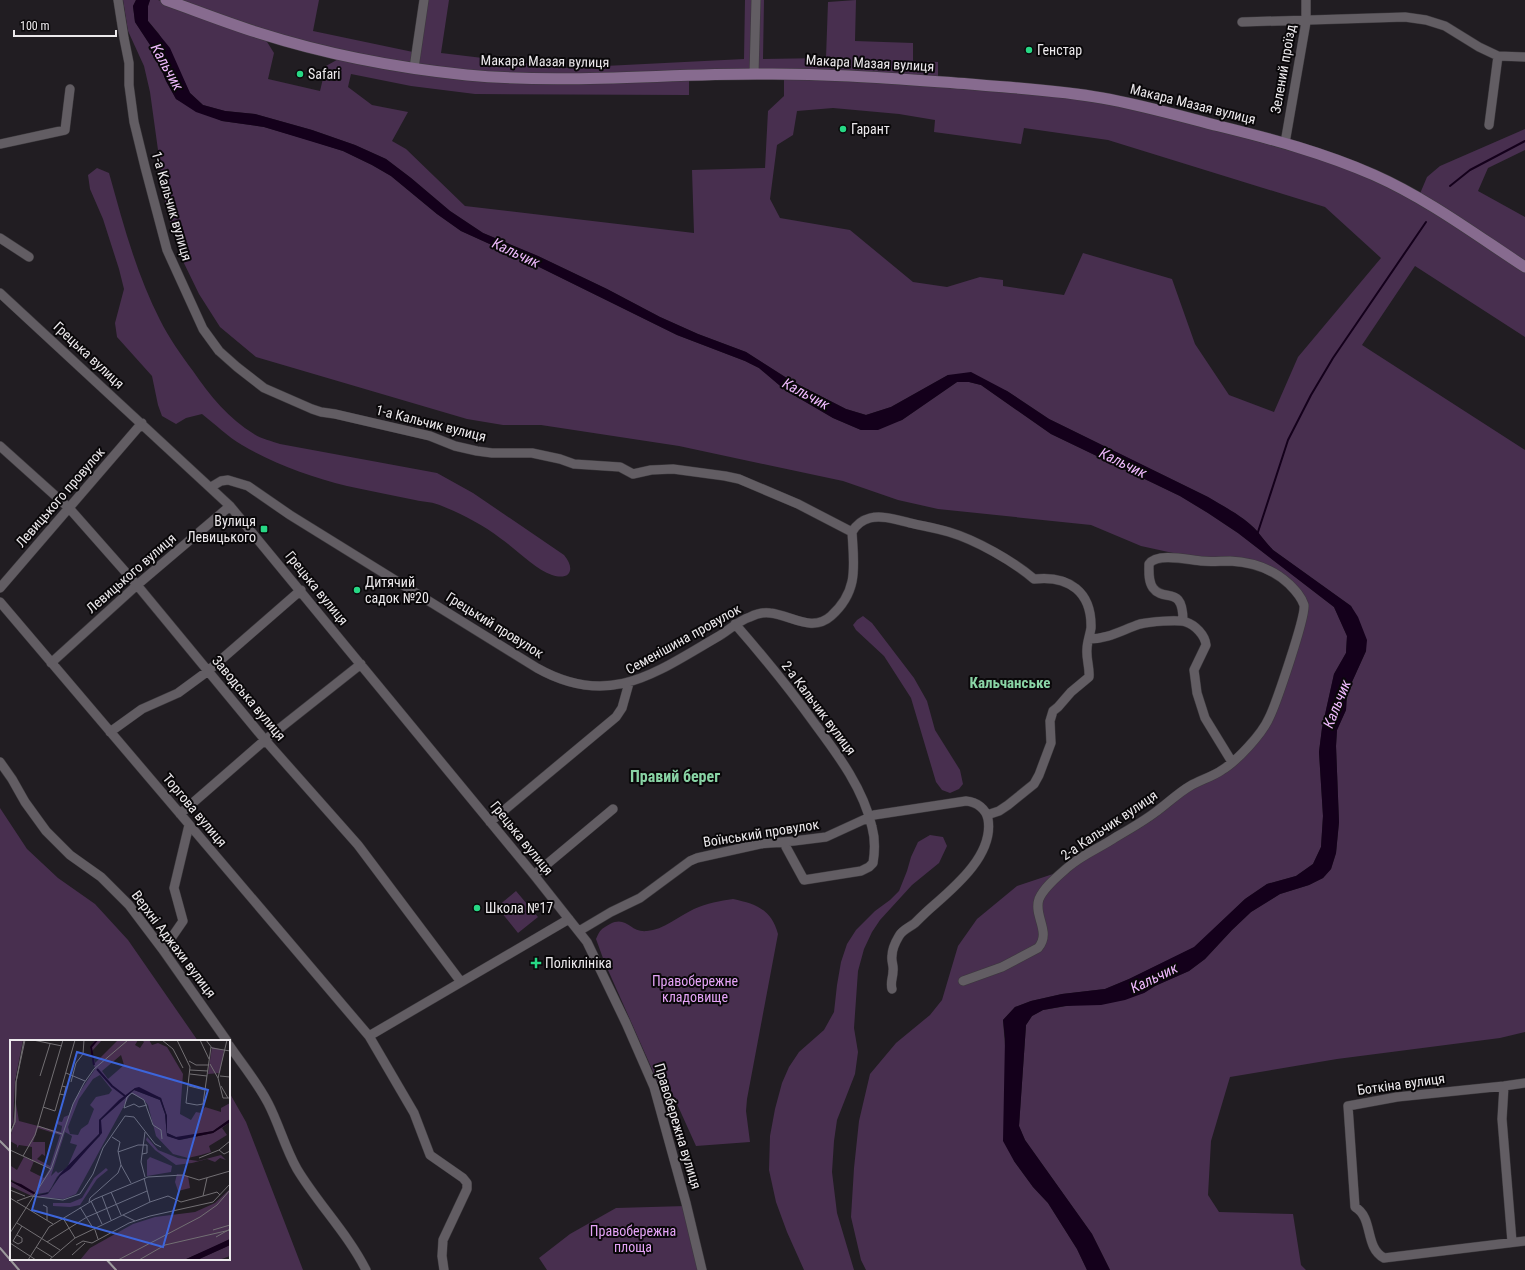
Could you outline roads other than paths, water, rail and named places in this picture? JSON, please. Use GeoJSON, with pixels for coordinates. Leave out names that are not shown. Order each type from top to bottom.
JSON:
{"type":"FeatureCollection","features":[{"type":"Feature","properties":{"kind":"main road","name":"Макара Мазая вулиця"},"geometry":{"type":"LineString","coordinates":[[166,0],[259,33],[297,44],[414,68],[466,75],[556,79],[803,74],[927,81],[1051,91],[1098,97],[1145,107],[1285,143],[1336,160],[1383,180],[1418,198],[1525,267]]}},
{"type":"Feature","properties":{"kind":"street","name":"1-а Кальчик вулиця"},"geometry":{"type":"LineString","coordinates":[[118,0],[129,63],[129,84],[134,122],[167,250],[194,311],[209,339],[219,351],[264,388],[292,401],[322,412],[423,434],[455,446],[477,451],[492,453],[532,453],[560,459],[574,464],[620,467],[633,474],[651,470],[673,469],[739,479],[798,504],[852,532]]}},
{"type":"Feature","properties":{"kind":"street"},"geometry":{"type":"LineString","coordinates":[[414,68],[424,0]]}},
{"type":"Feature","properties":{"kind":"street"},"geometry":{"type":"LineString","coordinates":[[754,74],[756,0]]}},
{"type":"Feature","properties":{"kind":"street","name":"Зелений проїзд"},"geometry":{"type":"LineString","coordinates":[[1285,143],[1306,22],[1306,0]]}},
{"type":"Feature","properties":{"kind":"street"},"geometry":{"type":"LineString","coordinates":[[1242,22],[1306,22],[1405,17],[1426,20],[1445,26],[1479,47],[1498,56],[1525,57]]}},
{"type":"Feature","properties":{"kind":"street"},"geometry":{"type":"LineString","coordinates":[[1489,125],[1498,56]]}},
{"type":"Feature","properties":{"kind":"street"},"geometry":{"type":"LineString","coordinates":[[0,144],[65,130],[70,89]]}},
{"type":"Feature","properties":{"kind":"street"},"geometry":{"type":"LineString","coordinates":[[0,238],[29,257]]}},
{"type":"Feature","properties":{"kind":"street","name":"Грецька вулиця"},"geometry":{"type":"LineString","coordinates":[[1,296],[142,423],[230,506],[301,590],[579,931]]}},
{"type":"Feature","properties":{"kind":"street","name":"Левицького провулок"},"geometry":{"type":"LineString","coordinates":[[0,588],[142,423]]}},
{"type":"Feature","properties":{"kind":"street","name":"Заводська вулиця"},"geometry":{"type":"LineString","coordinates":[[0,446],[69,508],[137,585],[265,740],[358,845],[461,982]]}},
{"type":"Feature","properties":{"kind":"street","name":"Грецький провулок"},"geometry":{"type":"LineString","coordinates":[[211,487],[221,481],[228,480],[248,486],[296,519],[551,676],[566,682],[582,685],[614,686],[629,683]]}},
{"type":"Feature","properties":{"kind":"street","name":"Левицького вулиця"},"geometry":{"type":"LineString","coordinates":[[51,663],[137,585],[230,506]]}},
{"type":"Feature","properties":{"kind":"street"},"geometry":{"type":"LineString","coordinates":[[852,532],[859,523],[869,518],[876,517],[894,519],[948,532],[966,538],[1013,563],[1034,579],[1045,578],[1073,585],[1079,590],[1085,599],[1090,614],[1090,631],[1086,653],[1089,677],[1071,692],[1053,711],[1050,721],[1051,743],[1039,775],[1030,787],[1008,805],[999,811],[987,815]]}},
{"type":"Feature","properties":{"kind":"street","name":"Семенішина провулок"},"geometry":{"type":"LineString","coordinates":[[490,822],[616,718],[622,708],[629,683],[644,678],[659,670],[721,635],[735,624],[748,617],[763,613],[770,613],[813,624],[824,621],[830,617],[844,601],[851,586],[855,570],[852,532]]}},
{"type":"Feature","properties":{"kind":"street","name":"2-а Кальчик вулиця"},"geometry":{"type":"LineString","coordinates":[[963,981],[1033,952],[1040,946],[1044,935],[1039,912],[1039,900],[1049,886],[1076,861],[1152,814],[1191,785],[1221,771],[1247,748],[1269,719],[1291,657],[1303,616],[1304,605],[1296,591],[1283,579],[1268,569],[1252,564],[1232,561],[1215,562],[1172,557],[1152,560],[1149,564],[1152,587],[1156,591],[1173,596],[1178,600],[1182,611],[1183,621]]}},
{"type":"Feature","properties":{"kind":"street"},"geometry":{"type":"LineString","coordinates":[[110,732],[142,709],[178,693],[208,671],[301,590]]}},
{"type":"Feature","properties":{"kind":"street","name":"Торгова вулиця"},"geometry":{"type":"LineString","coordinates":[[0,604],[369,1036]]}},
{"type":"Feature","properties":{"kind":"street"},"geometry":{"type":"LineString","coordinates":[[1089,639],[1104,637],[1139,624],[1150,622],[1183,621],[1200,632],[1205,639],[1206,644],[1194,670],[1197,693],[1205,718],[1232,762]]}},
{"type":"Feature","properties":{"kind":"street","name":"2-а Кальчик вулиця"},"geometry":{"type":"LineString","coordinates":[[735,624],[777,674],[825,737],[854,779],[869,816],[873,832],[873,863],[864,870],[804,880],[786,847],[785,842]]}},
{"type":"Feature","properties":{"kind":"street"},"geometry":{"type":"LineString","coordinates":[[180,814],[265,740],[361,664]]}},
{"type":"Feature","properties":{"kind":"street","name":"Верхні Аджахи вулиця"},"geometry":{"type":"LineString","coordinates":[[0,762],[25,802],[46,830],[70,855],[102,877],[129,905],[163,950],[226,1040]]}},
{"type":"Feature","properties":{"kind":"street"},"geometry":{"type":"LineString","coordinates":[[869,816],[966,801],[972,802],[980,807],[987,815],[988,830],[983,848],[976,862],[953,889],[915,923],[899,935],[891,957],[893,970],[891,983],[892,989]]}},
{"type":"Feature","properties":{"kind":"street"},"geometry":{"type":"LineString","coordinates":[[534,875],[613,809]]}},
{"type":"Feature","properties":{"kind":"street","name":"Воїнський провулок"},"geometry":{"type":"LineString","coordinates":[[579,931],[640,898],[690,861],[697,858],[760,844],[826,837],[869,816]]}},
{"type":"Feature","properties":{"kind":"street"},"geometry":{"type":"LineString","coordinates":[[163,950],[184,921],[174,888],[189,826]]}},
{"type":"Feature","properties":{"kind":"street"},"geometry":{"type":"LineString","coordinates":[[444,1270],[442,1256],[443,1240],[467,1189],[467,1183],[463,1178],[430,1155],[414,1113],[369,1036],[569,919]]}},
{"type":"Feature","properties":{"kind":"street","name":"Правобережна вулиця"},"geometry":{"type":"LineString","coordinates":[[579,931],[593,953],[641,1055],[654,1087],[686,1203],[702,1270]]}},
{"type":"Feature","properties":{"kind":"street"},"geometry":{"type":"LineString","coordinates":[[230,1045],[268,1102],[287,1150],[297,1169],[365,1269]]}},
{"type":"Feature","properties":{"kind":"street","name":"Боткіна вулиця"},"geometry":{"type":"LineString","coordinates":[[1512,1242],[1384,1258],[1378,1255],[1373,1247],[1365,1218],[1361,1210],[1355,1207],[1348,1106],[1397,1097],[1504,1086],[1525,1082]]}},
{"type":"Feature","properties":{"kind":"street"},"geometry":{"type":"LineString","coordinates":[[1504,1086],[1502,1119],[1512,1242],[1525,1241]]}},
{"type":"Feature","properties":{"kind":"water","name":"Кальчик"},"geometry":{"type":"Polygon","coordinates":[[[136,0],[150,0],[148,6],[148,21],[170,48],[190,93],[203,105],[225,111],[255,114],[312,130],[355,145],[386,159],[450,211],[483,233],[538,256],[607,289],[660,317],[698,334],[746,352],[793,382],[846,409],[866,415],[891,407],[948,375],[971,372],[1007,391],[1049,419],[1208,497],[1227,508],[1252,526],[1273,550],[1351,606],[1358,617],[1367,640],[1366,651],[1347,693],[1346,710],[1337,730],[1336,746],[1339,822],[1336,853],[1331,869],[1323,878],[1309,885],[1280,894],[1251,912],[1205,959],[1189,971],[1155,986],[1144,993],[1125,1000],[1101,1005],[1065,1006],[1043,1010],[1032,1016],[1026,1025],[1019,1126],[1025,1140],[1092,1234],[1110,1270],[1087,1270],[1077,1249],[1048,1203],[1033,1187],[1014,1161],[1003,1141],[1005,1039],[1003,1020],[1015,1007],[1031,1001],[1062,994],[1105,989],[1194,947],[1245,899],[1267,884],[1296,876],[1313,864],[1321,847],[1323,816],[1319,752],[1322,728],[1334,674],[1346,653],[1347,636],[1334,607],[1238,533],[1208,513],[1180,496],[1051,434],[981,385],[969,382],[957,382],[902,420],[878,430],[861,430],[833,418],[785,390],[759,368],[745,361],[677,335],[529,262],[461,231],[437,214],[391,176],[343,151],[264,127],[222,121],[196,112],[176,99],[166,81],[154,51],[135,22],[133,6],[136,0]]]}},
{"type":"Feature","properties":{"kind":"waterway"},"geometry":{"type":"LineString","coordinates":[[1450,186],[1470,170],[1525,141]]}},
{"type":"Feature","properties":{"kind":"waterway"},"geometry":{"type":"LineString","coordinates":[[1257,535],[1288,440],[1311,395],[1333,358],[1426,222]]}},
{"type":"Feature","properties":{"kind":"railway"},"geometry":{"type":"LineString","coordinates":[[0,1141],[10,1151]]}},
{"type":"Feature","properties":{"kind":"railway"},"geometry":{"type":"LineString","coordinates":[[0,1248],[10,1260]]}},
{"type":"Feature","properties":{"kind":"railway"},"geometry":{"type":"LineString","coordinates":[[10,1260],[19,1270]]}},
{"type":"Feature","properties":{"kind":"railway"},"geometry":{"type":"LineString","coordinates":[[107,1260],[116,1270]]}},
{"type":"Feature","properties":{"kind":"place","name":"Генстар"},"geometry":{"type":"Point","coordinates":[1029,50]}},
{"type":"Feature","properties":{"kind":"place","name":"Safari"},"geometry":{"type":"Point","coordinates":[300,74]}},
{"type":"Feature","properties":{"kind":"place","name":"Гарант"},"geometry":{"type":"Point","coordinates":[843,129]}},
{"type":"Feature","properties":{"kind":"place","name":"Вулиця Левицького"},"geometry":{"type":"Point","coordinates":[264,529]}},
{"type":"Feature","properties":{"kind":"place","name":"Дитячий садок №20"},"geometry":{"type":"Point","coordinates":[357,590]}},
{"type":"Feature","properties":{"kind":"place","name":"Школа №17"},"geometry":{"type":"Point","coordinates":[477,908]}},
{"type":"Feature","properties":{"kind":"place","name":"Поліклініка"},"geometry":{"type":"Point","coordinates":[536,963]}},
{"type":"Feature","properties":{"kind":"district","name":"Кальчанське"},"geometry":{"type":"Point","coordinates":[1010,683]}},
{"type":"Feature","properties":{"kind":"district","name":"Правий берег"},"geometry":{"type":"Point","coordinates":[675,776]}},
{"type":"Feature","properties":{"kind":"park label","name":"Правобережне кладовище"},"geometry":{"type":"Point","coordinates":[695,990]}},
{"type":"Feature","properties":{"kind":"park label","name":"Правобережна площа"},"geometry":{"type":"Point","coordinates":[633,1240]}}]}
